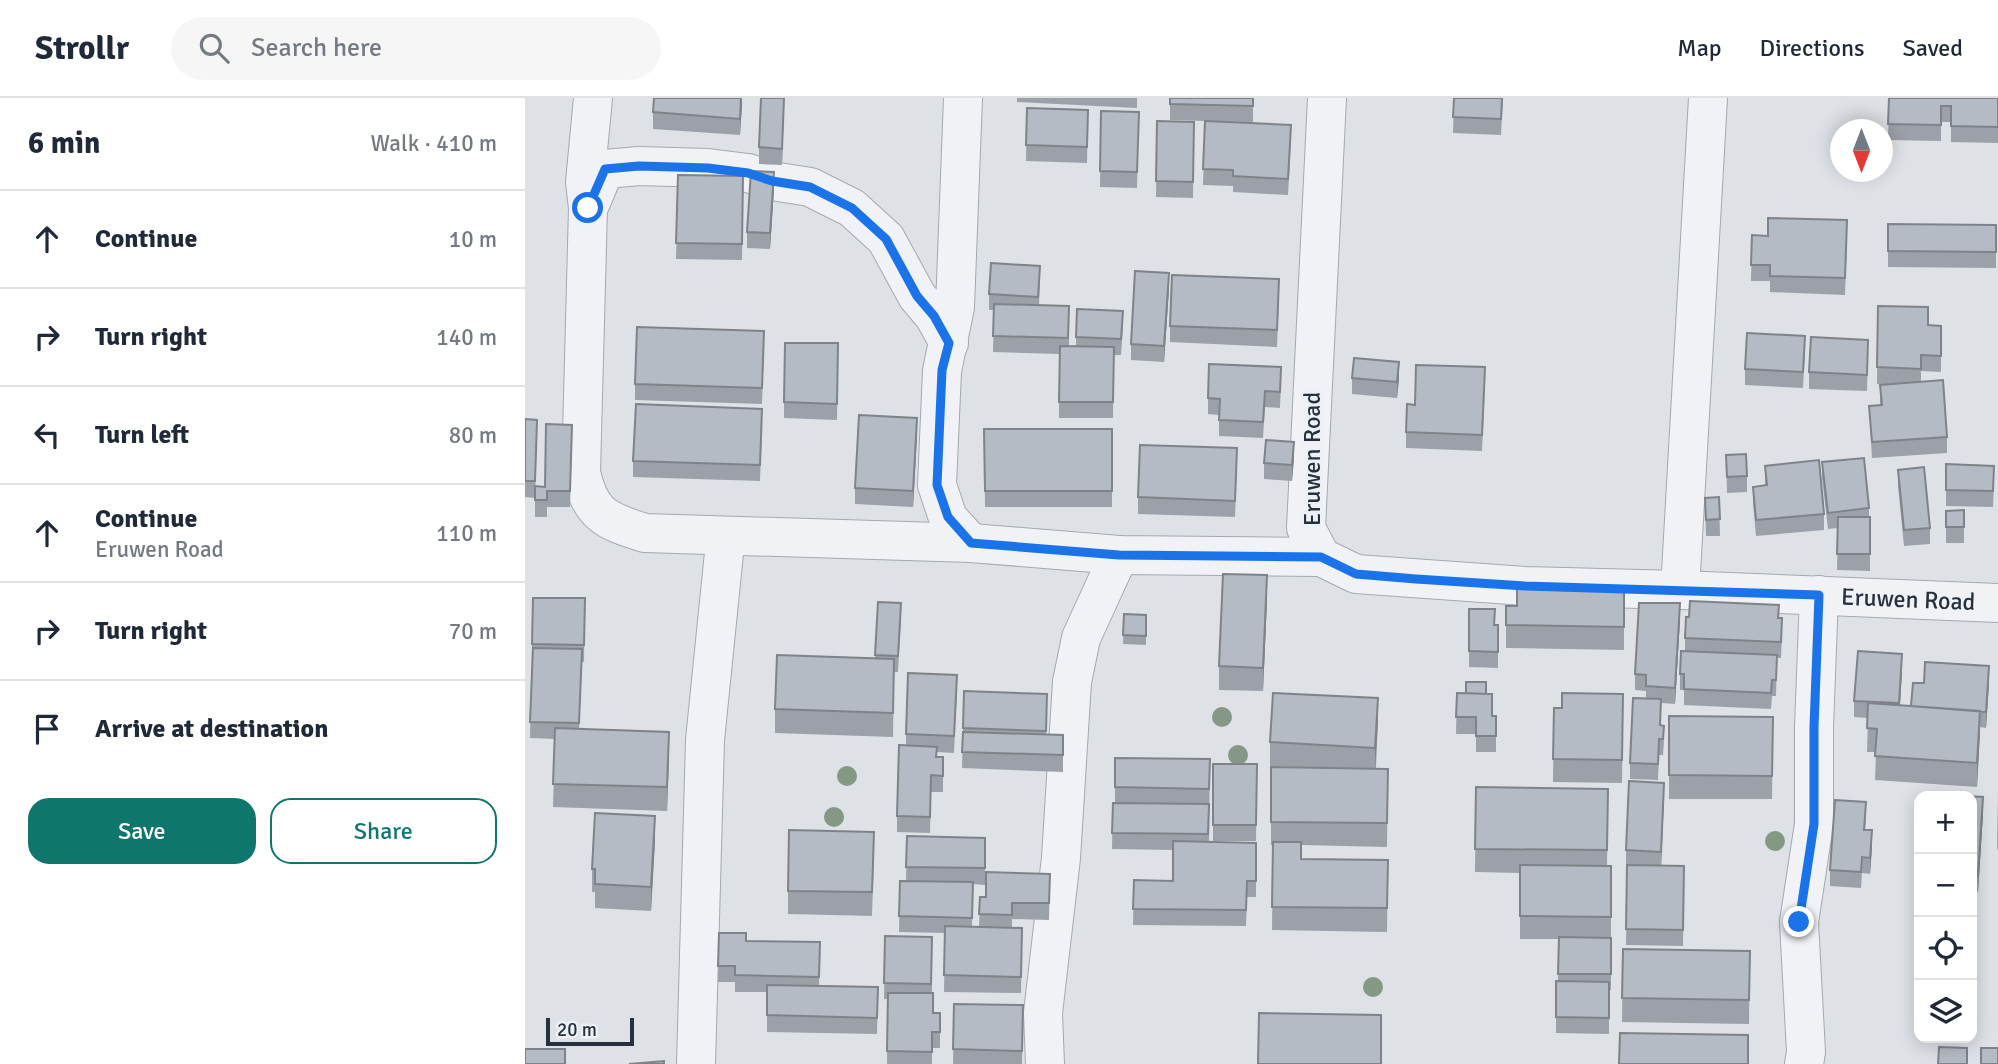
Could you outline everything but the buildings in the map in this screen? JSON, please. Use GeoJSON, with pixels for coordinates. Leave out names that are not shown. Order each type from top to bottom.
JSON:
{"type":"FeatureCollection","features":[{"type":"Feature","properties":{"kind":"street"},"geometry":{"type":"LineString","coordinates":[[593,98],[585,182],[588,208],[581,472],[586,496],[599,513],[622,526],[645,533],[971,543],[1119,555],[1321,557]]}},
{"type":"Feature","properties":{"kind":"street"},"geometry":{"type":"LineString","coordinates":[[963,98],[955,307],[942,370],[937,485],[948,517],[971,543]]}},
{"type":"Feature","properties":{"kind":"street","name":"Eruwen Road"},"geometry":{"type":"LineString","coordinates":[[1327,98],[1306,528],[1321,557],[1356,574],[1525,586],[1998,603]]}},
{"type":"Feature","properties":{"kind":"street"},"geometry":{"type":"LineString","coordinates":[[1680,590],[1709,98]]}},
{"type":"Feature","properties":{"kind":"street"},"geometry":{"type":"LineString","coordinates":[[588,208],[605,169],[639,166],[708,168],[748,173],[772,181],[810,187],[852,208],[886,239],[917,296],[934,316],[949,343]]}},
{"type":"Feature","properties":{"kind":"street"},"geometry":{"type":"LineString","coordinates":[[696,1064],[705,740],[724,552]]}},
{"type":"Feature","properties":{"kind":"street"},"geometry":{"type":"LineString","coordinates":[[1045,1064],[1043,1013],[1061,858],[1072,682],[1081,638],[1119,555]]}},
{"type":"Feature","properties":{"kind":"street"},"geometry":{"type":"LineString","coordinates":[[1804,1064],[1806,1052],[1799,922],[1814,824],[1814,727],[1819,595]]}},
{"type":"Feature","properties":{"kind":"route"},"geometry":{"type":"LineString","coordinates":[[588,208],[605,169],[639,166],[708,168],[748,173],[772,181],[810,187],[852,208],[886,239],[917,296],[934,316],[949,343],[942,370],[937,485],[948,517],[971,543],[1119,555],[1321,557],[1356,574],[1525,586],[1819,595],[1814,727],[1814,824],[1799,922]]}}]}
